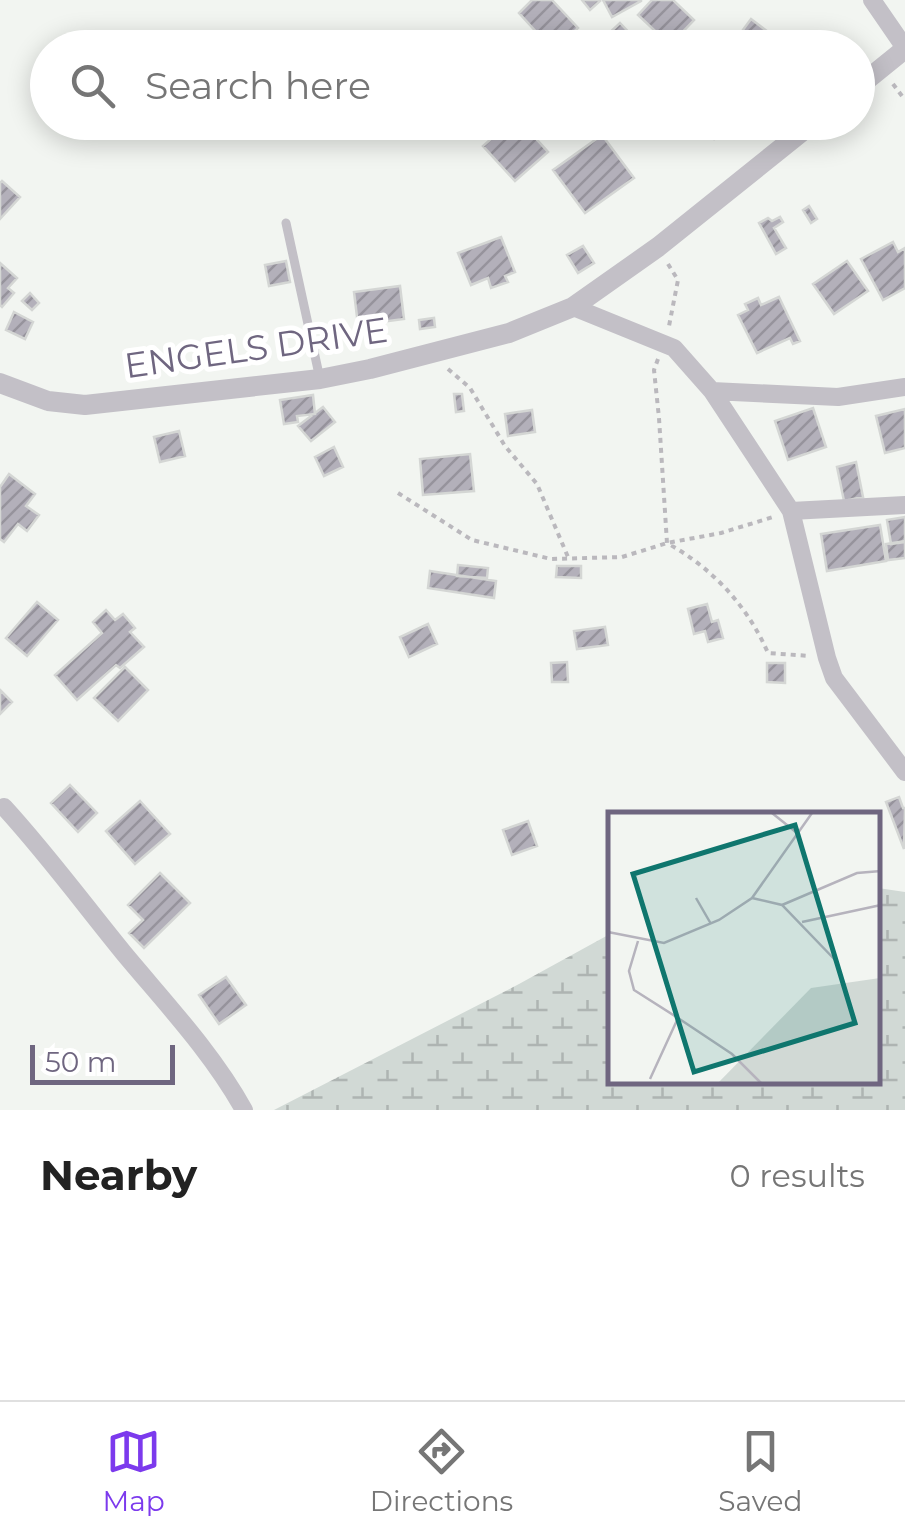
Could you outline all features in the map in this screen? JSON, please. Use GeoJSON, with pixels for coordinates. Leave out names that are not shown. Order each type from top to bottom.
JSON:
{"type":"FeatureCollection","features":[{"type":"Feature","properties":{"kind":"street"},"geometry":{"type":"LineString","coordinates":[[872,0],[905,48],[875,73]]}},
{"type":"Feature","properties":{"kind":"street","name":"ENGELS DRIVE"},"geometry":{"type":"LineString","coordinates":[[0,384],[48,401],[85,405],[320,379],[509,333],[573,307],[658,247],[792,140]]}},
{"type":"Feature","properties":{"kind":"street"},"geometry":{"type":"LineString","coordinates":[[573,307],[674,348],[712,391],[792,511],[834,678],[905,772]]}},
{"type":"Feature","properties":{"kind":"street"},"geometry":{"type":"LineString","coordinates":[[712,391],[838,397],[905,387]]}},
{"type":"Feature","properties":{"kind":"street"},"geometry":{"type":"LineString","coordinates":[[792,511],[905,505]]}},
{"type":"Feature","properties":{"kind":"street"},"geometry":{"type":"LineString","coordinates":[[1,808],[41,848],[226,1077],[244,1110]]}},
{"type":"Feature","properties":{"kind":"lane"},"geometry":{"type":"LineString","coordinates":[[286,223],[320,379]]}},
{"type":"Feature","properties":{"kind":"path"},"geometry":{"type":"LineString","coordinates":[[658,247],[678,280],[669,327],[654,370],[666,544]]}},
{"type":"Feature","properties":{"kind":"path"},"geometry":{"type":"LineString","coordinates":[[429,353],[470,388],[505,446],[536,484],[568,556]]}},
{"type":"Feature","properties":{"kind":"path"},"geometry":{"type":"LineString","coordinates":[[398,493],[472,540],[551,559],[622,557],[792,511]]}},
{"type":"Feature","properties":{"kind":"path"},"geometry":{"type":"LineString","coordinates":[[666,544],[717,578],[758,629],[768,653],[827,658]]}},
{"type":"Feature","properties":{"kind":"green space"},"geometry":{"type":"Polygon","coordinates":[[[880,888],[905,892],[905,1110],[274,1110],[608,935],[608,1085],[880,1085],[880,888]]]}},
{"type":"Feature","properties":{"kind":"building"},"geometry":{"type":"Polygon","coordinates":[[[532,0],[552,0],[578,28],[535,30],[519,13],[532,0]]]}},
{"type":"Feature","properties":{"kind":"building"},"geometry":{"type":"Polygon","coordinates":[[[582,0],[599,0],[600,1],[590,10],[582,0]]]}},
{"type":"Feature","properties":{"kind":"building"},"geometry":{"type":"Polygon","coordinates":[[[603,0],[641,0],[641,1],[612,17],[603,0]]]}},
{"type":"Feature","properties":{"kind":"building"},"geometry":{"type":"Polygon","coordinates":[[[652,0],[673,0],[694,20],[684,30],[654,30],[638,15],[652,0]]]}},
{"type":"Feature","properties":{"kind":"building"},"geometry":{"type":"Polygon","coordinates":[[[751,19],[766,30],[743,30],[751,19]]]}},
{"type":"Feature","properties":{"kind":"building"},"geometry":{"type":"Polygon","coordinates":[[[490,140],[537,140],[548,152],[515,181],[483,146],[490,140]]]}},
{"type":"Feature","properties":{"kind":"building"},"geometry":{"type":"Polygon","coordinates":[[[595,140],[606,140],[634,178],[585,213],[553,170],[595,140]]]}},
{"type":"Feature","properties":{"kind":"building"},"geometry":{"type":"Polygon","coordinates":[[[0,183],[20,197],[0,219],[0,183]]]}},
{"type":"Feature","properties":{"kind":"building"},"geometry":{"type":"Polygon","coordinates":[[[809,206],[817,219],[811,223],[803,210],[809,206]]]}},
{"type":"Feature","properties":{"kind":"building"},"geometry":{"type":"Polygon","coordinates":[[[780,217],[783,222],[774,228],[786,248],[776,254],[759,223],[780,217]]]}},
{"type":"Feature","properties":{"kind":"building"},"geometry":{"type":"Polygon","coordinates":[[[501,237],[515,272],[505,276],[508,282],[491,288],[488,278],[471,285],[458,253],[501,237]]]}},
{"type":"Feature","properties":{"kind":"building"},"geometry":{"type":"Polygon","coordinates":[[[893,242],[898,252],[905,248],[905,288],[883,300],[861,259],[893,242]]]}},
{"type":"Feature","properties":{"kind":"building"},"geometry":{"type":"Polygon","coordinates":[[[583,246],[594,263],[578,273],[567,255],[583,246]]]}},
{"type":"Feature","properties":{"kind":"building"},"geometry":{"type":"Polygon","coordinates":[[[286,261],[290,282],[269,286],[265,265],[286,261]]]}},
{"type":"Feature","properties":{"kind":"building"},"geometry":{"type":"Polygon","coordinates":[[[847,261],[868,291],[834,314],[813,284],[847,261]]]}},
{"type":"Feature","properties":{"kind":"building"},"geometry":{"type":"Polygon","coordinates":[[[0,263],[17,278],[8,288],[14,293],[2,307],[0,305],[0,263]]]}},
{"type":"Feature","properties":{"kind":"building"},"geometry":{"type":"Polygon","coordinates":[[[400,286],[404,319],[358,325],[354,292],[400,286]]]}},
{"type":"Feature","properties":{"kind":"building"},"geometry":{"type":"Polygon","coordinates":[[[30,293],[39,303],[32,310],[22,301],[30,293]]]}},
{"type":"Feature","properties":{"kind":"building"},"geometry":{"type":"Polygon","coordinates":[[[779,297],[800,341],[793,344],[790,338],[757,353],[738,315],[748,310],[745,304],[758,298],[761,305],[779,297]]]}},
{"type":"Feature","properties":{"kind":"building"},"geometry":{"type":"Polygon","coordinates":[[[14,312],[33,322],[25,339],[6,330],[14,312]]]}},
{"type":"Feature","properties":{"kind":"building"},"geometry":{"type":"Polygon","coordinates":[[[434,318],[435,327],[420,329],[419,320],[434,318]]]}},
{"type":"Feature","properties":{"kind":"building"},"geometry":{"type":"Polygon","coordinates":[[[454,394],[462,394],[464,411],[456,412],[454,394]]]}},
{"type":"Feature","properties":{"kind":"building"},"geometry":{"type":"Polygon","coordinates":[[[313,395],[315,414],[297,416],[298,422],[284,424],[280,400],[313,395]]]}},
{"type":"Feature","properties":{"kind":"building"},"geometry":{"type":"Polygon","coordinates":[[[323,407],[335,422],[311,441],[298,426],[323,407]]]}},
{"type":"Feature","properties":{"kind":"building"},"geometry":{"type":"Polygon","coordinates":[[[813,408],[826,447],[788,460],[775,421],[813,408]]]}},
{"type":"Feature","properties":{"kind":"building"},"geometry":{"type":"Polygon","coordinates":[[[905,409],[905,448],[885,453],[876,416],[905,409]]]}},
{"type":"Feature","properties":{"kind":"building"},"geometry":{"type":"Polygon","coordinates":[[[532,410],[535,432],[508,436],[505,414],[532,410]]]}},
{"type":"Feature","properties":{"kind":"building"},"geometry":{"type":"Polygon","coordinates":[[[179,431],[185,456],[160,462],[154,437],[179,431]]]}},
{"type":"Feature","properties":{"kind":"building"},"geometry":{"type":"Polygon","coordinates":[[[334,447],[343,467],[324,476],[315,457],[334,447]]]}},
{"type":"Feature","properties":{"kind":"building"},"geometry":{"type":"Polygon","coordinates":[[[470,454],[474,491],[423,495],[420,459],[470,454]]]}},
{"type":"Feature","properties":{"kind":"building"},"geometry":{"type":"Polygon","coordinates":[[[856,462],[863,497],[844,501],[837,467],[856,462]]]}},
{"type":"Feature","properties":{"kind":"building"},"geometry":{"type":"Polygon","coordinates":[[[9,474],[35,494],[26,506],[39,515],[27,531],[18,524],[4,542],[0,539],[0,487],[9,474]]]}},
{"type":"Feature","properties":{"kind":"building"},"geometry":{"type":"Polygon","coordinates":[[[905,517],[905,542],[891,544],[887,520],[905,517]]]}},
{"type":"Feature","properties":{"kind":"building"},"geometry":{"type":"Polygon","coordinates":[[[880,525],[886,561],[827,571],[821,534],[880,525]]]}},
{"type":"Feature","properties":{"kind":"building"},"geometry":{"type":"Polygon","coordinates":[[[905,541],[905,558],[888,560],[886,544],[905,541]]]}},
{"type":"Feature","properties":{"kind":"building"},"geometry":{"type":"Polygon","coordinates":[[[458,565],[488,568],[487,578],[457,576],[458,565]]]}},
{"type":"Feature","properties":{"kind":"building"},"geometry":{"type":"Polygon","coordinates":[[[557,566],[581,566],[581,578],[556,577],[557,566]]]}},
{"type":"Feature","properties":{"kind":"building"},"geometry":{"type":"Polygon","coordinates":[[[430,571],[496,581],[494,598],[428,588],[430,571]]]}},
{"type":"Feature","properties":{"kind":"building"},"geometry":{"type":"Polygon","coordinates":[[[37,602],[58,620],[27,656],[6,638],[37,602]]]}},
{"type":"Feature","properties":{"kind":"building"},"geometry":{"type":"Polygon","coordinates":[[[707,604],[712,622],[718,620],[723,638],[708,642],[705,631],[694,634],[688,609],[707,604]]]}},
{"type":"Feature","properties":{"kind":"building"},"geometry":{"type":"Polygon","coordinates":[[[106,610],[115,620],[123,614],[135,628],[130,632],[144,647],[120,668],[116,665],[77,700],[55,675],[102,633],[93,622],[106,610]]]}},
{"type":"Feature","properties":{"kind":"building"},"geometry":{"type":"Polygon","coordinates":[[[428,624],[437,644],[409,657],[400,637],[428,624]]]}},
{"type":"Feature","properties":{"kind":"building"},"geometry":{"type":"Polygon","coordinates":[[[605,627],[608,645],[577,649],[574,631],[605,627]]]}},
{"type":"Feature","properties":{"kind":"building"},"geometry":{"type":"Polygon","coordinates":[[[567,662],[568,682],[552,682],[551,663],[567,662]]]}},
{"type":"Feature","properties":{"kind":"building"},"geometry":{"type":"Polygon","coordinates":[[[767,663],[785,663],[785,683],[767,682],[767,663]]]}},
{"type":"Feature","properties":{"kind":"building"},"geometry":{"type":"Polygon","coordinates":[[[125,667],[148,690],[118,721],[94,698],[125,667]]]}},
{"type":"Feature","properties":{"kind":"building"},"geometry":{"type":"Polygon","coordinates":[[[0,690],[12,702],[0,714],[0,690]]]}},
{"type":"Feature","properties":{"kind":"building"},"geometry":{"type":"Polygon","coordinates":[[[70,785],[97,813],[78,832],[51,803],[70,785]]]}},
{"type":"Feature","properties":{"kind":"building"},"geometry":{"type":"Polygon","coordinates":[[[899,797],[905,808],[904,849],[886,802],[899,797]]]}},
{"type":"Feature","properties":{"kind":"building"},"geometry":{"type":"Polygon","coordinates":[[[140,801],[170,834],[135,864],[106,831],[140,801]]]}},
{"type":"Feature","properties":{"kind":"building"},"geometry":{"type":"Polygon","coordinates":[[[528,821],[537,846],[512,855],[503,830],[528,821]]]}},
{"type":"Feature","properties":{"kind":"building"},"geometry":{"type":"Polygon","coordinates":[[[160,873],[190,903],[144,948],[129,933],[143,920],[128,905],[160,873]]]}},
{"type":"Feature","properties":{"kind":"building"},"geometry":{"type":"Polygon","coordinates":[[[226,977],[246,1005],[219,1024],[199,995],[226,977]]]}}]}
